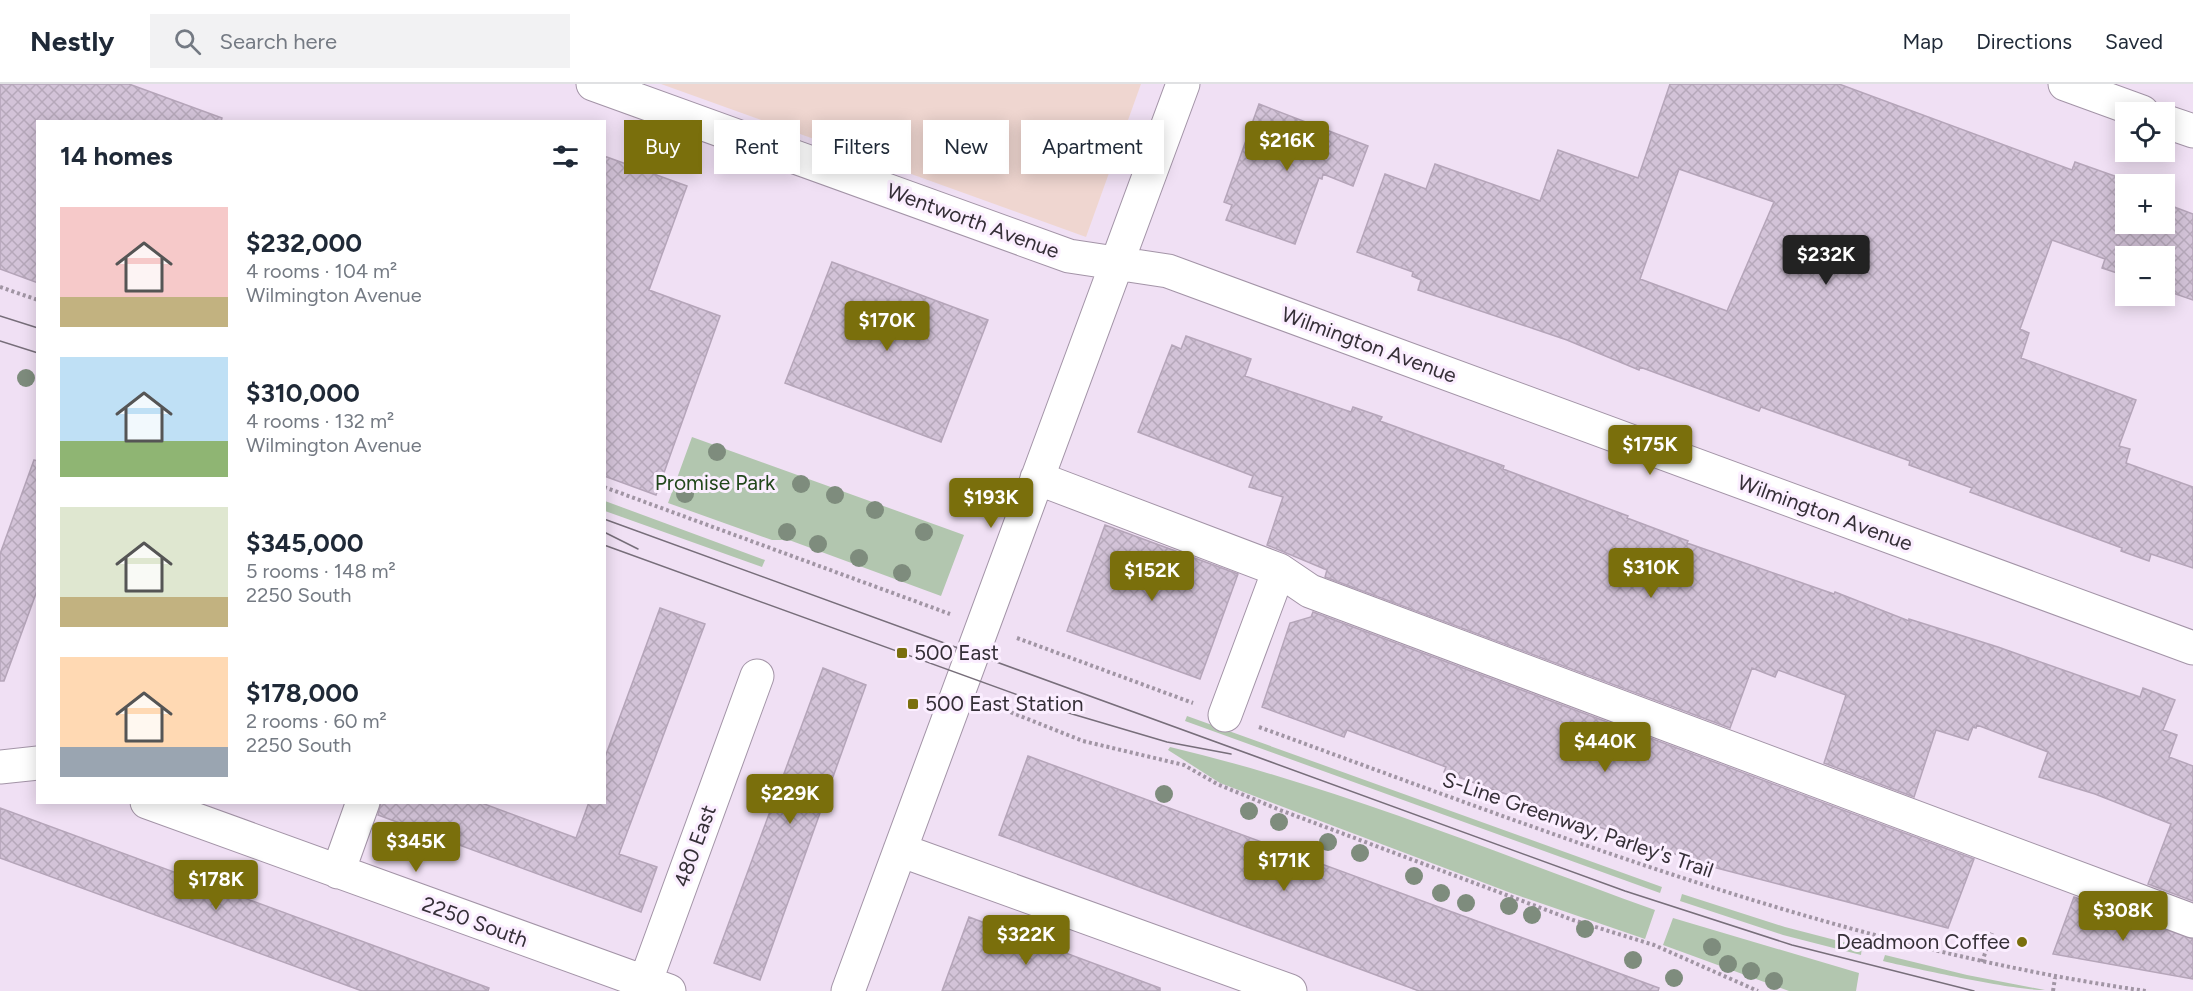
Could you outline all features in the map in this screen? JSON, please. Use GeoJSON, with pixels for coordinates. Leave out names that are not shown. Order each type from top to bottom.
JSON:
{"type":"FeatureCollection","features":[{"type":"Feature","properties":{"kind":"street","name":"Wentworth Avenue"},"geometry":{"type":"LineString","coordinates":[[593,84],[1069,256],[1118,263]]}},
{"type":"Feature","properties":{"kind":"street"},"geometry":{"type":"LineString","coordinates":[[848,991],[1183,84]]}},
{"type":"Feature","properties":{"kind":"street"},"geometry":{"type":"LineString","coordinates":[[2065,84],[2115,102]]}},
{"type":"Feature","properties":{"kind":"street"},"geometry":{"type":"LineString","coordinates":[[2175,125],[2193,131]]}},
{"type":"Feature","properties":{"kind":"street","name":"Wilmington Avenue"},"geometry":{"type":"LineString","coordinates":[[1118,263],[1168,271],[2193,648]]}},
{"type":"Feature","properties":{"kind":"street"},"geometry":{"type":"LineString","coordinates":[[1037,478],[1279,570],[1310,591],[2018,862],[2193,921]]}},
{"type":"Feature","properties":{"kind":"street"},"geometry":{"type":"LineString","coordinates":[[1225,715],[1279,570]]}},
{"type":"Feature","properties":{"kind":"street","name":"480 East"},"geometry":{"type":"LineString","coordinates":[[657,987],[757,676]]}},
{"type":"Feature","properties":{"kind":"street"},"geometry":{"type":"LineString","coordinates":[[0,767],[36,761]]}},
{"type":"Feature","properties":{"kind":"street","name":"2250 South"},"geometry":{"type":"LineString","coordinates":[[152,804],[657,987]]}},
{"type":"Feature","properties":{"kind":"street"},"geometry":{"type":"LineString","coordinates":[[338,872],[362,804]]}},
{"type":"Feature","properties":{"kind":"street"},"geometry":{"type":"LineString","coordinates":[[900,850],[1290,991]]}},
{"type":"Feature","properties":{"kind":"path"},"geometry":{"type":"LineString","coordinates":[[0,286],[36,299]]}},
{"type":"Feature","properties":{"kind":"path"},"geometry":{"type":"LineString","coordinates":[[606,489],[954,615]]}},
{"type":"Feature","properties":{"kind":"path","name":"S-Line Greenway, Parley's Trail"},"geometry":{"type":"LineString","coordinates":[[1014,637],[1692,883],[1878,938],[2055,978],[2146,991]]}},
{"type":"Feature","properties":{"kind":"path"},"geometry":{"type":"LineString","coordinates":[[1005,710],[1083,741],[1184,765],[1217,784],[1280,810],[1573,920],[1654,945],[1758,991]]}},
{"type":"Feature","properties":{"kind":"path"},"geometry":{"type":"LineString","coordinates":[[1982,962],[1992,933]]}},
{"type":"Feature","properties":{"kind":"path"},"geometry":{"type":"LineString","coordinates":[[2053,991],[2055,978]]}},
{"type":"Feature","properties":{"kind":"shaded area"},"geometry":{"type":"Polygon","coordinates":[[[661,84],[1141,84],[1128,120],[1021,120],[1021,174],[1109,174],[1086,237],[911,174],[911,120],[812,120],[812,138],[800,134],[800,120],[761,120],[661,84]]]}},
{"type":"Feature","properties":{"kind":"green space","name":"Promise Park"},"geometry":{"type":"Polygon","coordinates":[[[692,437],[964,535],[941,596],[789,540],[772,540],[668,503],[692,437]]]}},
{"type":"Feature","properties":{"kind":"green space"},"geometry":{"type":"Polygon","coordinates":[[[606,501],[765,560],[762,567],[606,511],[606,501]]]}},
{"type":"Feature","properties":{"kind":"green space"},"geometry":{"type":"Polygon","coordinates":[[[1187,716],[1662,887],[1660,893],[1185,721],[1187,716]]]}},
{"type":"Feature","properties":{"kind":"green space"},"geometry":{"type":"Polygon","coordinates":[[[1170,747],[1354,800],[1655,910],[1645,939],[1511,893],[1220,783],[1168,750],[1170,747]]]}},
{"type":"Feature","properties":{"kind":"green space"},"geometry":{"type":"Polygon","coordinates":[[[1682,894],[1785,927],[1862,947],[1861,955],[1783,935],[1680,901],[1682,894]]]}},
{"type":"Feature","properties":{"kind":"green space"},"geometry":{"type":"Polygon","coordinates":[[[1673,918],[1859,973],[1856,991],[1789,991],[1663,945],[1673,918]]]}},
{"type":"Feature","properties":{"kind":"green space"},"geometry":{"type":"Polygon","coordinates":[[[1885,955],[1967,975],[2045,990],[1991,983],[1918,969],[1883,961],[1885,955]]]}},
{"type":"Feature","properties":{"kind":"building"},"geometry":{"type":"Polygon","coordinates":[[[0,84],[129,84],[222,118],[222,120],[36,120],[36,282],[0,269],[0,84]]]}},
{"type":"Feature","properties":{"kind":"building"},"geometry":{"type":"Polygon","coordinates":[[[1670,84],[1839,84],[2072,170],[2075,162],[2115,176],[2115,234],[2175,234],[2175,207],[2193,214],[2193,300],[2175,294],[2175,246],[2115,246],[2115,272],[2102,268],[2105,259],[2052,240],[2020,329],[2029,333],[2021,358],[2136,400],[2119,446],[2130,449],[2126,463],[2193,487],[2193,568],[2151,554],[2149,561],[2121,551],[2122,548],[1970,492],[1972,488],[1909,465],[1910,461],[1761,407],[1759,411],[1640,367],[1639,370],[1567,340],[1418,290],[1421,280],[1412,276],[1413,272],[1357,252],[1385,174],[1426,189],[1435,164],[1540,201],[1558,150],[1638,178],[1670,84]],[[1679,169],[1640,279],[1727,311],[1774,202],[1679,169]]]}},
{"type":"Feature","properties":{"kind":"building"},"geometry":{"type":"Polygon","coordinates":[[[1259,104],[1368,146],[1353,186],[1323,174],[1322,179],[1319,178],[1295,244],[1226,220],[1232,205],[1224,202],[1259,104]]]}},
{"type":"Feature","properties":{"kind":"building"},"geometry":{"type":"Polygon","coordinates":[[[606,157],[624,163],[624,174],[654,174],[687,186],[649,290],[720,316],[656,495],[606,477],[606,157]]]}},
{"type":"Feature","properties":{"kind":"building"},"geometry":{"type":"Polygon","coordinates":[[[832,262],[988,320],[941,442],[785,383],[832,262]]]}},
{"type":"Feature","properties":{"kind":"building"},"geometry":{"type":"Polygon","coordinates":[[[1186,336],[1251,359],[1245,376],[1351,412],[1353,407],[1382,417],[1380,421],[1504,466],[1503,469],[1628,516],[1627,518],[1688,541],[1687,543],[1834,594],[1835,592],[1909,621],[1909,619],[1998,647],[2140,697],[2143,688],[2175,700],[2163,730],[2177,735],[2169,757],[2193,766],[2193,901],[2148,884],[2171,824],[2095,794],[2039,777],[2048,752],[1977,725],[1976,728],[1973,727],[1968,740],[1936,730],[1914,797],[1824,763],[1846,695],[1778,670],[1775,677],[1752,668],[1730,728],[1325,577],[1327,570],[1267,545],[1283,497],[1249,487],[1253,476],[1138,432],[1172,345],[1181,349],[1186,336]]]}},
{"type":"Feature","properties":{"kind":"building"},"geometry":{"type":"Polygon","coordinates":[[[34,460],[36,460],[36,593],[4,681],[0,681],[0,554],[34,460]]]}},
{"type":"Feature","properties":{"kind":"building"},"geometry":{"type":"Polygon","coordinates":[[[1105,525],[1238,574],[1200,679],[1067,631],[1105,525]]]}},
{"type":"Feature","properties":{"kind":"building"},"geometry":{"type":"Polygon","coordinates":[[[660,608],[705,624],[619,854],[657,867],[641,912],[378,815],[381,804],[484,804],[576,838],[588,804],[606,804],[606,755],[660,608]]]}},
{"type":"Feature","properties":{"kind":"building"},"geometry":{"type":"Polygon","coordinates":[[[1313,612],[1974,859],[1948,928],[1709,866],[1444,772],[1446,767],[1347,730],[1344,737],[1262,707],[1290,623],[1311,617],[1313,612]]]}},
{"type":"Feature","properties":{"kind":"building"},"geometry":{"type":"Polygon","coordinates":[[[823,668],[866,685],[760,980],[714,963],[823,668]]]}},
{"type":"Feature","properties":{"kind":"building"},"geometry":{"type":"Polygon","coordinates":[[[1028,756],[1659,988],[1658,991],[1419,991],[999,835],[1028,756]]]}},
{"type":"Feature","properties":{"kind":"building"},"geometry":{"type":"Polygon","coordinates":[[[0,808],[489,988],[488,991],[362,991],[0,858],[0,808]]]}},
{"type":"Feature","properties":{"kind":"building"},"geometry":{"type":"Polygon","coordinates":[[[2074,897],[2193,939],[2193,979],[2053,954],[2074,897]]]}},
{"type":"Feature","properties":{"kind":"building"},"geometry":{"type":"Polygon","coordinates":[[[969,917],[1160,988],[1160,991],[942,991],[969,917]]]}},
{"type":"Feature","properties":{"kind":"tram line"},"geometry":{"type":"LineString","coordinates":[[0,316],[36,327]]}},
{"type":"Feature","properties":{"kind":"tram line"},"geometry":{"type":"LineString","coordinates":[[0,341],[36,352]]}},
{"type":"Feature","properties":{"kind":"tram line"},"geometry":{"type":"LineString","coordinates":[[606,520],[1625,891],[1792,945],[1974,991]]}},
{"type":"Feature","properties":{"kind":"tram line"},"geometry":{"type":"LineString","coordinates":[[606,533],[638,549]]}},
{"type":"Feature","properties":{"kind":"tram line"},"geometry":{"type":"LineString","coordinates":[[606,546],[1062,711],[1167,742],[1231,754]]}},
{"type":"Feature","properties":{"kind":"place","name":"500 East"},"geometry":{"type":"Point","coordinates":[902,653]}},
{"type":"Feature","properties":{"kind":"place","name":"500 East Station"},"geometry":{"type":"Point","coordinates":[913,704]}},
{"type":"Feature","properties":{"kind":"place","name":"Deadmoon Coffee"},"geometry":{"type":"Point","coordinates":[2022,942]}}]}
